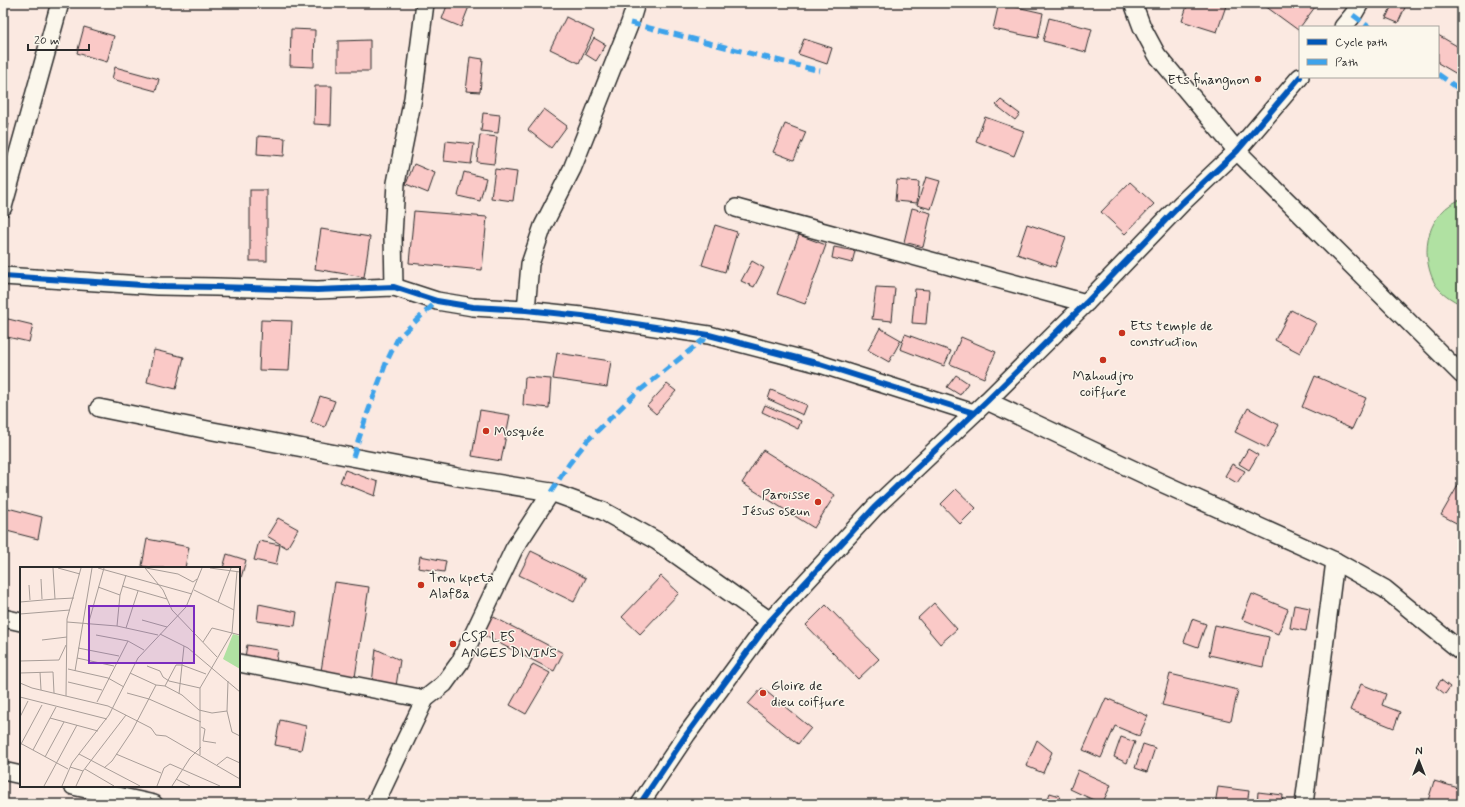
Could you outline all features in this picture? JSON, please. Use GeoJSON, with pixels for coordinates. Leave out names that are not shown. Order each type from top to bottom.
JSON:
{"type":"FeatureCollection","features":[{"type":"Feature","properties":{"kind":"street"},"geometry":{"type":"LineString","coordinates":[[3,207],[60,3]]}},
{"type":"Feature","properties":{"kind":"street"},"geometry":{"type":"LineString","coordinates":[[394,287],[393,236],[396,183],[413,98],[426,3]]}},
{"type":"Feature","properties":{"kind":"street"},"geometry":{"type":"LineString","coordinates":[[526,310],[530,264],[543,226],[572,169],[630,23],[636,3]]}},
{"type":"Feature","properties":{"kind":"street"},"geometry":{"type":"LineString","coordinates":[[1134,3],[1142,27],[1157,55],[1237,152],[1462,375]]}},
{"type":"Feature","properties":{"kind":"street"},"geometry":{"type":"LineString","coordinates":[[1344,26],[1360,3]]}},
{"type":"Feature","properties":{"kind":"street"},"geometry":{"type":"LineString","coordinates":[[640,804],[687,734],[770,621],[874,508],[987,401],[1086,303],[1182,203],[1237,152],[1299,78]]}},
{"type":"Feature","properties":{"kind":"street"},"geometry":{"type":"LineString","coordinates":[[736,208],[1086,303]]}},
{"type":"Feature","properties":{"kind":"street"},"geometry":{"type":"LineString","coordinates":[[3,276],[150,285],[317,290],[394,287],[437,300],[472,307],[526,310],[582,316],[709,335],[820,364],[974,413]]}},
{"type":"Feature","properties":{"kind":"street"},"geometry":{"type":"LineString","coordinates":[[987,401],[1164,484],[1335,560],[1385,589],[1462,652]]}},
{"type":"Feature","properties":{"kind":"street"},"geometry":{"type":"LineString","coordinates":[[99,408],[458,477],[551,492],[603,511],[656,541],[770,621]]}},
{"type":"Feature","properties":{"kind":"street"},"geometry":{"type":"LineString","coordinates":[[375,804],[425,699],[444,684],[460,662],[514,549],[551,492]]}},
{"type":"Feature","properties":{"kind":"street"},"geometry":{"type":"LineString","coordinates":[[1304,804],[1335,560]]}},
{"type":"Feature","properties":{"kind":"street"},"geometry":{"type":"LineString","coordinates":[[3,618],[20,622]]}},
{"type":"Feature","properties":{"kind":"street"},"geometry":{"type":"LineString","coordinates":[[240,663],[425,699]]}},
{"type":"Feature","properties":{"kind":"street"},"geometry":{"type":"LineString","coordinates":[[3,771],[20,775]]}},
{"type":"Feature","properties":{"kind":"street"},"geometry":{"type":"LineString","coordinates":[[78,787],[154,804]]}},
{"type":"Feature","properties":{"kind":"green space"},"geometry":{"type":"Polygon","coordinates":[[[1462,199],[1462,305],[1454,301],[1436,286],[1427,258],[1427,245],[1434,222],[1450,205],[1462,199]]]}},
{"type":"Feature","properties":{"kind":"building"},"geometry":{"type":"Polygon","coordinates":[[[448,3],[470,4],[461,27],[442,19],[448,3]]]}},
{"type":"Feature","properties":{"kind":"building"},"geometry":{"type":"Polygon","coordinates":[[[999,3],[1043,13],[1038,38],[993,29],[999,3]]]}},
{"type":"Feature","properties":{"kind":"building"},"geometry":{"type":"Polygon","coordinates":[[[1188,3],[1227,3],[1217,32],[1182,21],[1188,3]]]}},
{"type":"Feature","properties":{"kind":"building"},"geometry":{"type":"Polygon","coordinates":[[[1261,3],[1309,3],[1315,7],[1301,26],[1299,26],[1298,30],[1261,3]]]}},
{"type":"Feature","properties":{"kind":"building"},"geometry":{"type":"Polygon","coordinates":[[[1393,3],[1407,3],[1398,23],[1386,18],[1393,3]]]}},
{"type":"Feature","properties":{"kind":"building"},"geometry":{"type":"Polygon","coordinates":[[[566,17],[594,31],[579,63],[550,49],[566,17]]]}},
{"type":"Feature","properties":{"kind":"building"},"geometry":{"type":"Polygon","coordinates":[[[1049,18],[1092,29],[1086,52],[1043,41],[1049,18]]]}},
{"type":"Feature","properties":{"kind":"building"},"geometry":{"type":"Polygon","coordinates":[[[84,27],[114,36],[107,62],[77,53],[84,27]]]}},
{"type":"Feature","properties":{"kind":"building"},"geometry":{"type":"Polygon","coordinates":[[[291,29],[315,30],[314,67],[290,66],[291,29]]]}},
{"type":"Feature","properties":{"kind":"building"},"geometry":{"type":"Polygon","coordinates":[[[1439,36],[1462,49],[1462,77],[1439,64],[1439,36]]]}},
{"type":"Feature","properties":{"kind":"building"},"geometry":{"type":"Polygon","coordinates":[[[594,38],[606,45],[596,61],[585,54],[594,38]]]}},
{"type":"Feature","properties":{"kind":"building"},"geometry":{"type":"Polygon","coordinates":[[[804,39],[832,48],[827,64],[798,54],[804,39]]]}},
{"type":"Feature","properties":{"kind":"building"},"geometry":{"type":"Polygon","coordinates":[[[370,40],[370,71],[338,71],[338,41],[370,40]]]}},
{"type":"Feature","properties":{"kind":"building"},"geometry":{"type":"Polygon","coordinates":[[[470,57],[483,59],[480,92],[466,91],[470,57]]]}},
{"type":"Feature","properties":{"kind":"building"},"geometry":{"type":"Polygon","coordinates":[[[115,67],[159,79],[156,91],[112,79],[115,67]]]}},
{"type":"Feature","properties":{"kind":"building"},"geometry":{"type":"Polygon","coordinates":[[[315,86],[332,86],[331,125],[314,124],[315,86]]]}},
{"type":"Feature","properties":{"kind":"building"},"geometry":{"type":"Polygon","coordinates":[[[1001,100],[1020,114],[1015,120],[996,105],[1001,100]]]}},
{"type":"Feature","properties":{"kind":"building"},"geometry":{"type":"Polygon","coordinates":[[[544,109],[567,126],[551,148],[528,130],[544,109]]]}},
{"type":"Feature","properties":{"kind":"building"},"geometry":{"type":"Polygon","coordinates":[[[483,113],[500,115],[498,133],[481,131],[483,113]]]}},
{"type":"Feature","properties":{"kind":"building"},"geometry":{"type":"Polygon","coordinates":[[[985,117],[1024,131],[1014,156],[976,141],[985,117]]]}},
{"type":"Feature","properties":{"kind":"building"},"geometry":{"type":"Polygon","coordinates":[[[3,121],[9,124],[3,147],[3,121]]]}},
{"type":"Feature","properties":{"kind":"building"},"geometry":{"type":"Polygon","coordinates":[[[785,124],[806,132],[794,160],[773,152],[785,124]]]}},
{"type":"Feature","properties":{"kind":"building"},"geometry":{"type":"Polygon","coordinates":[[[480,135],[497,137],[494,164],[477,162],[480,135]]]}},
{"type":"Feature","properties":{"kind":"building"},"geometry":{"type":"Polygon","coordinates":[[[258,136],[285,138],[284,156],[257,154],[258,136]]]}},
{"type":"Feature","properties":{"kind":"building"},"geometry":{"type":"Polygon","coordinates":[[[446,141],[474,144],[471,164],[444,161],[446,141]]]}},
{"type":"Feature","properties":{"kind":"building"},"geometry":{"type":"Polygon","coordinates":[[[414,164],[435,173],[428,193],[406,184],[414,164]]]}},
{"type":"Feature","properties":{"kind":"building"},"geometry":{"type":"Polygon","coordinates":[[[495,169],[517,172],[513,201],[491,198],[495,169]]]}},
{"type":"Feature","properties":{"kind":"building"},"geometry":{"type":"Polygon","coordinates":[[[464,172],[486,178],[480,201],[458,196],[464,172]]]}},
{"type":"Feature","properties":{"kind":"building"},"geometry":{"type":"Polygon","coordinates":[[[926,177],[940,181],[931,209],[917,205],[926,177]]]}},
{"type":"Feature","properties":{"kind":"building"},"geometry":{"type":"Polygon","coordinates":[[[897,180],[919,182],[917,203],[895,201],[897,180]]]}},
{"type":"Feature","properties":{"kind":"building"},"geometry":{"type":"Polygon","coordinates":[[[1130,182],[1154,204],[1125,234],[1101,212],[1130,182]]]}},
{"type":"Feature","properties":{"kind":"building"},"geometry":{"type":"Polygon","coordinates":[[[250,190],[267,190],[267,261],[250,261],[250,190]]]}},
{"type":"Feature","properties":{"kind":"building"},"geometry":{"type":"Polygon","coordinates":[[[912,208],[931,213],[923,247],[904,242],[912,208]]]}},
{"type":"Feature","properties":{"kind":"building"},"geometry":{"type":"Polygon","coordinates":[[[414,211],[487,217],[482,270],[409,263],[414,211]]]}},
{"type":"Feature","properties":{"kind":"building"},"geometry":{"type":"Polygon","coordinates":[[[1027,224],[1066,237],[1055,267],[1017,254],[1027,224]]]}},
{"type":"Feature","properties":{"kind":"building"},"geometry":{"type":"Polygon","coordinates":[[[715,225],[737,232],[725,272],[702,265],[715,225]]]}},
{"type":"Feature","properties":{"kind":"building"},"geometry":{"type":"Polygon","coordinates":[[[321,229],[370,237],[364,277],[315,269],[321,229]]]}},
{"type":"Feature","properties":{"kind":"building"},"geometry":{"type":"Polygon","coordinates":[[[799,235],[826,245],[805,304],[777,294],[799,235]]]}},
{"type":"Feature","properties":{"kind":"building"},"geometry":{"type":"Polygon","coordinates":[[[834,247],[855,251],[852,263],[832,258],[834,247]]]}},
{"type":"Feature","properties":{"kind":"building"},"geometry":{"type":"Polygon","coordinates":[[[752,261],[764,268],[754,287],[741,281],[752,261]]]}},
{"type":"Feature","properties":{"kind":"building"},"geometry":{"type":"Polygon","coordinates":[[[876,287],[895,288],[892,321],[872,319],[876,287]]]}},
{"type":"Feature","properties":{"kind":"building"},"geometry":{"type":"Polygon","coordinates":[[[915,289],[929,290],[926,324],[912,323],[915,289]]]}},
{"type":"Feature","properties":{"kind":"building"},"geometry":{"type":"Polygon","coordinates":[[[1291,310],[1316,323],[1300,353],[1275,340],[1291,310]]]}},
{"type":"Feature","properties":{"kind":"building"},"geometry":{"type":"Polygon","coordinates":[[[4,318],[33,325],[29,342],[3,336],[4,318]]]}},
{"type":"Feature","properties":{"kind":"building"},"geometry":{"type":"Polygon","coordinates":[[[261,320],[292,321],[289,371],[259,370],[261,320]]]}},
{"type":"Feature","properties":{"kind":"building"},"geometry":{"type":"Polygon","coordinates":[[[880,328],[901,340],[889,362],[868,350],[880,328]]]}},
{"type":"Feature","properties":{"kind":"building"},"geometry":{"type":"Polygon","coordinates":[[[905,334],[951,351],[944,366],[900,349],[905,334]]]}},
{"type":"Feature","properties":{"kind":"building"},"geometry":{"type":"Polygon","coordinates":[[[961,337],[996,352],[984,378],[950,364],[961,337]]]}},
{"type":"Feature","properties":{"kind":"building"},"geometry":{"type":"Polygon","coordinates":[[[154,350],[184,357],[176,389],[147,382],[154,350]]]}},
{"type":"Feature","properties":{"kind":"building"},"geometry":{"type":"Polygon","coordinates":[[[557,353],[611,361],[607,387],[553,379],[557,353]]]}},
{"type":"Feature","properties":{"kind":"building"},"geometry":{"type":"Polygon","coordinates":[[[956,375],[968,383],[960,395],[947,387],[956,375]]]}},
{"type":"Feature","properties":{"kind":"building"},"geometry":{"type":"Polygon","coordinates":[[[1315,376],[1366,398],[1352,429],[1302,407],[1315,376]]]}},
{"type":"Feature","properties":{"kind":"building"},"geometry":{"type":"Polygon","coordinates":[[[525,377],[551,379],[549,408],[523,405],[525,377]]]}},
{"type":"Feature","properties":{"kind":"building"},"geometry":{"type":"Polygon","coordinates":[[[667,384],[676,391],[656,414],[647,406],[667,384]]]}},
{"type":"Feature","properties":{"kind":"building"},"geometry":{"type":"Polygon","coordinates":[[[771,390],[807,405],[803,415],[768,399],[771,390]]]}},
{"type":"Feature","properties":{"kind":"building"},"geometry":{"type":"Polygon","coordinates":[[[320,396],[335,401],[325,427],[311,422],[320,396]]]}},
{"type":"Feature","properties":{"kind":"building"},"geometry":{"type":"Polygon","coordinates":[[[765,405],[801,421],[798,429],[762,412],[765,405]]]}},
{"type":"Feature","properties":{"kind":"building"},"geometry":{"type":"Polygon","coordinates":[[[1248,408],[1279,425],[1267,448],[1235,432],[1248,408]]]}},
{"type":"Feature","properties":{"kind":"building"},"geometry":{"type":"Polygon","coordinates":[[[480,410],[510,415],[501,461],[472,456],[480,410]]]}},
{"type":"Feature","properties":{"kind":"building"},"geometry":{"type":"Polygon","coordinates":[[[1248,449],[1258,455],[1249,470],[1239,464],[1248,449]]]}},
{"type":"Feature","properties":{"kind":"building"},"geometry":{"type":"Polygon","coordinates":[[[763,450],[835,495],[814,528],[742,483],[763,450]]]}},
{"type":"Feature","properties":{"kind":"building"},"geometry":{"type":"Polygon","coordinates":[[[1232,464],[1245,471],[1237,483],[1225,476],[1232,464]]]}},
{"type":"Feature","properties":{"kind":"building"},"geometry":{"type":"Polygon","coordinates":[[[345,470],[378,482],[375,496],[340,482],[345,470]]]}},
{"type":"Feature","properties":{"kind":"building"},"geometry":{"type":"Polygon","coordinates":[[[1460,482],[1462,483],[1462,526],[1441,515],[1460,482]]]}},
{"type":"Feature","properties":{"kind":"building"},"geometry":{"type":"Polygon","coordinates":[[[956,489],[976,508],[960,524],[941,504],[956,489]]]}},
{"type":"Feature","properties":{"kind":"building"},"geometry":{"type":"Polygon","coordinates":[[[4,507],[42,517],[38,539],[3,530],[4,507]]]}},
{"type":"Feature","properties":{"kind":"building"},"geometry":{"type":"Polygon","coordinates":[[[278,518],[298,529],[287,548],[267,536],[278,518]]]}},
{"type":"Feature","properties":{"kind":"building"},"geometry":{"type":"Polygon","coordinates":[[[147,539],[189,547],[185,567],[142,566],[147,539]]]}},
{"type":"Feature","properties":{"kind":"building"},"geometry":{"type":"Polygon","coordinates":[[[259,541],[280,545],[276,565],[254,560],[259,541]]]}},
{"type":"Feature","properties":{"kind":"building"},"geometry":{"type":"Polygon","coordinates":[[[531,551],[586,578],[574,602],[519,575],[531,551]]]}},
{"type":"Feature","properties":{"kind":"building"},"geometry":{"type":"Polygon","coordinates":[[[227,554],[246,560],[240,581],[240,567],[223,567],[227,554]]]}},
{"type":"Feature","properties":{"kind":"building"},"geometry":{"type":"Polygon","coordinates":[[[420,556],[446,561],[444,572],[418,568],[420,556]]]}},
{"type":"Feature","properties":{"kind":"building"},"geometry":{"type":"Polygon","coordinates":[[[661,576],[679,593],[640,634],[622,617],[661,576]]]}},
{"type":"Feature","properties":{"kind":"building"},"geometry":{"type":"Polygon","coordinates":[[[335,582],[369,587],[355,677],[321,671],[335,582]]]}},
{"type":"Feature","properties":{"kind":"building"},"geometry":{"type":"Polygon","coordinates":[[[1252,594],[1288,609],[1278,634],[1242,619],[1252,594]]]}},
{"type":"Feature","properties":{"kind":"building"},"geometry":{"type":"Polygon","coordinates":[[[934,603],[957,629],[940,644],[918,618],[934,603]]]}},
{"type":"Feature","properties":{"kind":"building"},"geometry":{"type":"Polygon","coordinates":[[[259,604],[297,612],[295,626],[257,621],[259,604]]]}},
{"type":"Feature","properties":{"kind":"building"},"geometry":{"type":"Polygon","coordinates":[[[826,605],[879,659],[858,679],[806,625],[826,605]]]}},
{"type":"Feature","properties":{"kind":"building"},"geometry":{"type":"Polygon","coordinates":[[[1294,605],[1310,608],[1306,631],[1290,628],[1294,605]]]}},
{"type":"Feature","properties":{"kind":"building"},"geometry":{"type":"Polygon","coordinates":[[[486,613],[563,653],[554,671],[477,632],[486,613]]]}},
{"type":"Feature","properties":{"kind":"building"},"geometry":{"type":"Polygon","coordinates":[[[1192,619],[1206,624],[1198,647],[1184,642],[1192,619]]]}},
{"type":"Feature","properties":{"kind":"building"},"geometry":{"type":"Polygon","coordinates":[[[1215,625],[1269,637],[1263,667],[1209,655],[1215,625]]]}},
{"type":"Feature","properties":{"kind":"building"},"geometry":{"type":"Polygon","coordinates":[[[247,645],[278,650],[275,668],[244,663],[247,645]]]}},
{"type":"Feature","properties":{"kind":"building"},"geometry":{"type":"Polygon","coordinates":[[[376,649],[400,660],[396,686],[372,683],[376,649]]]}},
{"type":"Feature","properties":{"kind":"building"},"geometry":{"type":"Polygon","coordinates":[[[533,664],[550,673],[526,714],[510,705],[533,664]]]}},
{"type":"Feature","properties":{"kind":"building"},"geometry":{"type":"Polygon","coordinates":[[[1170,674],[1238,690],[1231,721],[1162,705],[1170,674]]]}},
{"type":"Feature","properties":{"kind":"building"},"geometry":{"type":"Polygon","coordinates":[[[1441,680],[1450,687],[1445,694],[1436,687],[1441,680]]]}},
{"type":"Feature","properties":{"kind":"building"},"geometry":{"type":"Polygon","coordinates":[[[1361,684],[1386,694],[1382,705],[1400,712],[1394,728],[1350,710],[1361,684]]]}},
{"type":"Feature","properties":{"kind":"building"},"geometry":{"type":"Polygon","coordinates":[[[762,688],[811,728],[798,744],[748,704],[762,688]]]}},
{"type":"Feature","properties":{"kind":"building"},"geometry":{"type":"Polygon","coordinates":[[[1106,698],[1148,716],[1139,736],[1115,726],[1101,758],[1083,750],[1106,698]]]}},
{"type":"Feature","properties":{"kind":"building"},"geometry":{"type":"Polygon","coordinates":[[[280,720],[306,726],[301,750],[275,745],[280,720]]]}},
{"type":"Feature","properties":{"kind":"building"},"geometry":{"type":"Polygon","coordinates":[[[1121,737],[1135,742],[1127,763],[1114,757],[1121,737]]]}},
{"type":"Feature","properties":{"kind":"building"},"geometry":{"type":"Polygon","coordinates":[[[1037,740],[1052,752],[1043,773],[1026,766],[1037,740]]]}},
{"type":"Feature","properties":{"kind":"building"},"geometry":{"type":"Polygon","coordinates":[[[1143,744],[1155,748],[1147,772],[1135,768],[1143,744]]]}},
{"type":"Feature","properties":{"kind":"building"},"geometry":{"type":"Polygon","coordinates":[[[1078,770],[1111,785],[1102,804],[1070,789],[1078,770]]]}},
{"type":"Feature","properties":{"kind":"building"},"geometry":{"type":"Polygon","coordinates":[[[1434,781],[1462,789],[1462,804],[1427,804],[1434,781]]]}},
{"type":"Feature","properties":{"kind":"building"},"geometry":{"type":"Polygon","coordinates":[[[1218,787],[1249,791],[1247,804],[1215,804],[1218,787]]]}},
{"type":"Feature","properties":{"kind":"building"},"geometry":{"type":"Polygon","coordinates":[[[1258,792],[1283,795],[1282,804],[1257,804],[1258,792]]]}},
{"type":"Feature","properties":{"kind":"building"},"geometry":{"type":"Polygon","coordinates":[[[1050,793],[1060,796],[1057,804],[1046,804],[1050,793]]]}},
{"type":"Feature","properties":{"kind":"marked path"},"geometry":{"type":"LineString","coordinates":[[1353,15],[1368,26]]}},
{"type":"Feature","properties":{"kind":"marked path"},"geometry":{"type":"LineString","coordinates":[[630,23],[820,71]]}},
{"type":"Feature","properties":{"kind":"marked path"},"geometry":{"type":"LineString","coordinates":[[1439,75],[1462,91]]}},
{"type":"Feature","properties":{"kind":"marked path"},"geometry":{"type":"LineString","coordinates":[[353,457],[386,363],[398,338],[437,301]]}},
{"type":"Feature","properties":{"kind":"marked path"},"geometry":{"type":"LineString","coordinates":[[551,492],[569,464],[587,441],[633,396],[709,335]]}},
{"type":"Feature","properties":{"kind":"cycle path"},"geometry":{"type":"LineString","coordinates":[[640,804],[687,734],[770,621],[874,508],[987,401],[1086,303],[1182,203],[1237,151],[1299,78]]}},
{"type":"Feature","properties":{"kind":"cycle path"},"geometry":{"type":"LineString","coordinates":[[3,276],[158,286],[317,290],[394,287],[437,301],[473,307],[526,310],[582,316],[709,335],[820,364],[974,413]]}},
{"type":"Feature","properties":{"kind":"place","name":"Ets finangnon"},"geometry":{"type":"Point","coordinates":[1258,79]}},
{"type":"Feature","properties":{"kind":"place","name":"Ets temple de construction"},"geometry":{"type":"Point","coordinates":[1122,333]}},
{"type":"Feature","properties":{"kind":"place","name":"Mahoudjro coiffure"},"geometry":{"type":"Point","coordinates":[1103,360]}},
{"type":"Feature","properties":{"kind":"place","name":"Mosquée"},"geometry":{"type":"Point","coordinates":[486,431]}},
{"type":"Feature","properties":{"kind":"place","name":"Paroisse Jésus oseun"},"geometry":{"type":"Point","coordinates":[818,502]}},
{"type":"Feature","properties":{"kind":"place","name":"Tron kpeta Alaf8a"},"geometry":{"type":"Point","coordinates":[421,585]}},
{"type":"Feature","properties":{"kind":"place","name":"CSP LES ANGES DIVINS"},"geometry":{"type":"Point","coordinates":[453,644]}},
{"type":"Feature","properties":{"kind":"place","name":"Gloire de dieu coiffure"},"geometry":{"type":"Point","coordinates":[763,693]}}]}
